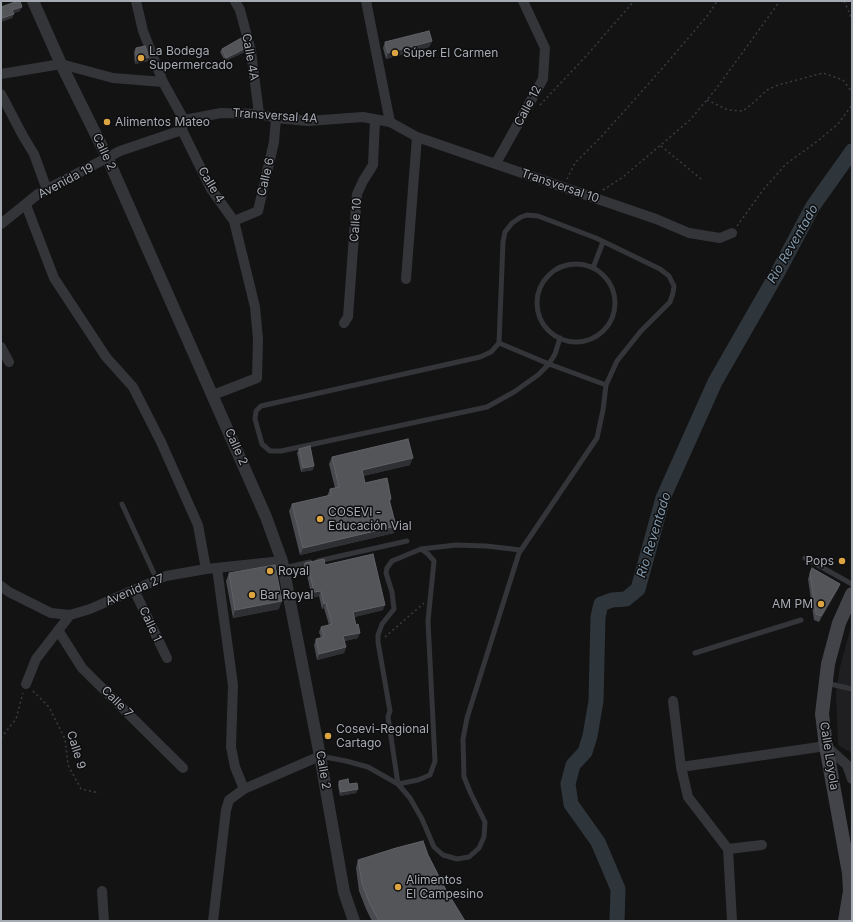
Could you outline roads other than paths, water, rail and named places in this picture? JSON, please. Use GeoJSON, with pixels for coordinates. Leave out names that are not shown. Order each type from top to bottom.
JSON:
{"type":"FeatureCollection","features":[{"type":"Feature","properties":{"kind":"main road","name":"Calle Loyola"},"geometry":{"type":"LineString","coordinates":[[845,921],[850,891],[849,873],[826,746],[822,714],[828,664],[835,636],[852,594]]}},
{"type":"Feature","properties":{"kind":"street","name":"Calle 2"},"geometry":{"type":"LineString","coordinates":[[33,1],[61,64],[108,159],[213,395],[266,517],[283,564],[320,756],[344,892],[354,921]]}},
{"type":"Feature","properties":{"kind":"street","name":"Calle 4"},"geometry":{"type":"LineString","coordinates":[[136,1],[143,31],[163,82],[211,189],[234,221],[255,307],[258,339],[257,378],[213,395]]}},
{"type":"Feature","properties":{"kind":"street","name":"Calle 4A"},"geometry":{"type":"LineString","coordinates":[[235,1],[240,10],[251,51],[259,114]]}},
{"type":"Feature","properties":{"kind":"street"},"geometry":{"type":"LineString","coordinates":[[366,1],[390,122]]}},
{"type":"Feature","properties":{"kind":"street","name":"Calle 12"},"geometry":{"type":"LineString","coordinates":[[496,163],[542,79],[545,48],[524,1]]}},
{"type":"Feature","properties":{"kind":"street"},"geometry":{"type":"LineString","coordinates":[[1,74],[61,64],[113,78],[163,82]]}},
{"type":"Feature","properties":{"kind":"street"},"geometry":{"type":"LineString","coordinates":[[1,94],[34,154],[47,190]]}},
{"type":"Feature","properties":{"kind":"street","name":"Transversal 4A"},"geometry":{"type":"LineString","coordinates":[[183,125],[221,113],[259,114],[276,118],[308,121],[363,117],[390,122]]}},
{"type":"Feature","properties":{"kind":"street","name":"Calle 6"},"geometry":{"type":"LineString","coordinates":[[234,221],[258,211],[274,142],[276,118]]}},
{"type":"Feature","properties":{"kind":"street","name":"Calle 10"},"geometry":{"type":"LineString","coordinates":[[344,323],[348,317],[357,194],[372,166],[375,120]]}},
{"type":"Feature","properties":{"kind":"street","name":"Transversal 10"},"geometry":{"type":"LineString","coordinates":[[390,122],[416,137],[496,163],[562,188],[656,219],[689,233],[720,238],[732,234]]}},
{"type":"Feature","properties":{"kind":"street","name":"Avenida 19"},"geometry":{"type":"LineString","coordinates":[[1,224],[38,194],[108,159],[120,151],[183,125]]}},
{"type":"Feature","properties":{"kind":"street"},"geometry":{"type":"LineString","coordinates":[[406,279],[416,137]]}},
{"type":"Feature","properties":{"kind":"street"},"geometry":{"type":"LineString","coordinates":[[26,205],[54,278],[106,358],[132,387],[161,442],[198,525],[206,569]]}},
{"type":"Feature","properties":{"kind":"street"},"geometry":{"type":"LineString","coordinates":[[1,347],[9,362]]}},
{"type":"Feature","properties":{"kind":"street","name":"Avenida 27"},"geometry":{"type":"LineString","coordinates":[[70,615],[90,609],[166,576],[206,569],[283,564]]}},
{"type":"Feature","properties":{"kind":"street"},"geometry":{"type":"LineString","coordinates":[[217,568],[233,686],[231,747],[235,767],[244,789]]}},
{"type":"Feature","properties":{"kind":"street"},"geometry":{"type":"LineString","coordinates":[[1,586],[9,592],[51,613],[70,615]]}},
{"type":"Feature","properties":{"kind":"street","name":"Calle 1"},"geometry":{"type":"LineString","coordinates":[[134,590],[166,658]]}},
{"type":"Feature","properties":{"kind":"street"},"geometry":{"type":"LineString","coordinates":[[26,684],[36,659],[70,615]]}},
{"type":"Feature","properties":{"kind":"street","name":"Calle 7"},"geometry":{"type":"LineString","coordinates":[[58,630],[82,668],[183,768]]}},
{"type":"Feature","properties":{"kind":"street"},"geometry":{"type":"LineString","coordinates":[[673,701],[681,768],[688,797],[728,849],[732,921]]}},
{"type":"Feature","properties":{"kind":"street"},"geometry":{"type":"LineString","coordinates":[[681,768],[826,746],[847,764],[852,779]]}},
{"type":"Feature","properties":{"kind":"street"},"geometry":{"type":"LineString","coordinates":[[213,921],[226,810],[229,800],[244,789],[320,756]]}},
{"type":"Feature","properties":{"kind":"street"},"geometry":{"type":"LineString","coordinates":[[728,849],[762,845]]}},
{"type":"Feature","properties":{"kind":"street"},"geometry":{"type":"LineString","coordinates":[[102,891],[104,921]]}},
{"type":"Feature","properties":{"kind":"lane"},"geometry":{"type":"LineString","coordinates":[[320,756],[346,761],[368,768],[398,784],[410,798],[434,847],[443,855],[457,859],[469,857],[479,848],[484,837],[485,822],[470,794],[464,777],[463,739],[467,718],[519,553],[597,438],[603,410],[606,385],[617,361],[641,331],[670,302],[674,286],[669,276],[660,269],[603,242],[538,216],[527,215],[512,222],[505,232],[503,242],[499,343],[491,352],[480,357],[261,406],[256,411],[255,419],[262,444],[270,451],[282,451],[487,406],[527,384],[550,364],[560,338]]}},
{"type":"Feature","properties":{"kind":"lane"},"geometry":{"type":"LineString","coordinates":[[593,268],[603,242]]}},
{"type":"Feature","properties":{"kind":"lane"},"geometry":{"type":"LineString","coordinates":[[569,264],[581,264],[593,268],[603,274],[610,284],[614,295],[614,307],[611,319],[604,329],[595,336],[584,341],[572,341],[560,338],[550,332],[542,322],[537,311],[537,298],[540,286],[547,276],[557,268],[569,264]]}},
{"type":"Feature","properties":{"kind":"lane"},"geometry":{"type":"LineString","coordinates":[[499,343],[606,385]]}},
{"type":"Feature","properties":{"kind":"lane"},"geometry":{"type":"LineString","coordinates":[[122,504],[157,580]]}},
{"type":"Feature","properties":{"kind":"lane"},"geometry":{"type":"LineString","coordinates":[[283,564],[407,541]]}},
{"type":"Feature","properties":{"kind":"lane"},"geometry":{"type":"LineString","coordinates":[[398,784],[388,717],[390,711],[378,642],[378,635],[382,624],[394,609],[392,592],[386,573],[387,568],[392,561],[420,549],[456,545],[486,546],[521,550]]}},
{"type":"Feature","properties":{"kind":"lane"},"geometry":{"type":"LineString","coordinates":[[398,784],[418,780],[430,775],[435,761],[428,620],[434,561],[428,554],[420,549]]}},
{"type":"Feature","properties":{"kind":"lane"},"geometry":{"type":"LineString","coordinates":[[805,558],[852,584]]}},
{"type":"Feature","properties":{"kind":"lane"},"geometry":{"type":"LineString","coordinates":[[696,653],[801,620]]}},
{"type":"Feature","properties":{"kind":"lane"},"geometry":{"type":"LineString","coordinates":[[825,682],[852,689]]}},
{"type":"Feature","properties":{"kind":"waterway","name":"Rio Reventado"},"geometry":{"type":"LineString","coordinates":[[617,921],[618,889],[598,842],[571,804],[568,784],[573,765],[585,752],[590,736],[596,701],[598,617],[601,604],[612,600],[626,599],[638,589],[663,498],[715,382],[778,272],[813,206],[852,151]]}},
{"type":"Feature","properties":{"kind":"place","name":"Súper El Carmen"},"geometry":{"type":"Point","coordinates":[395,53]}},
{"type":"Feature","properties":{"kind":"place","name":"La Bodega Supermercado"},"geometry":{"type":"Point","coordinates":[141,58]}},
{"type":"Feature","properties":{"kind":"place","name":"Alimentos Mateo"},"geometry":{"type":"Point","coordinates":[107,122]}},
{"type":"Feature","properties":{"kind":"place","name":"COSEVI - Educación Vial"},"geometry":{"type":"Point","coordinates":[320,519]}},
{"type":"Feature","properties":{"kind":"place","name":"Pops"},"geometry":{"type":"Point","coordinates":[842,561]}},
{"type":"Feature","properties":{"kind":"place","name":"Royal"},"geometry":{"type":"Point","coordinates":[270,571]}},
{"type":"Feature","properties":{"kind":"place","name":"Bar Royal"},"geometry":{"type":"Point","coordinates":[252,595]}},
{"type":"Feature","properties":{"kind":"place","name":"AM PM"},"geometry":{"type":"Point","coordinates":[821,604]}},
{"type":"Feature","properties":{"kind":"place","name":"Cosevi-Regional Cartago"},"geometry":{"type":"Point","coordinates":[328,736]}},
{"type":"Feature","properties":{"kind":"place","name":"Alimentos El Campesino"},"geometry":{"type":"Point","coordinates":[398,887]}}]}
